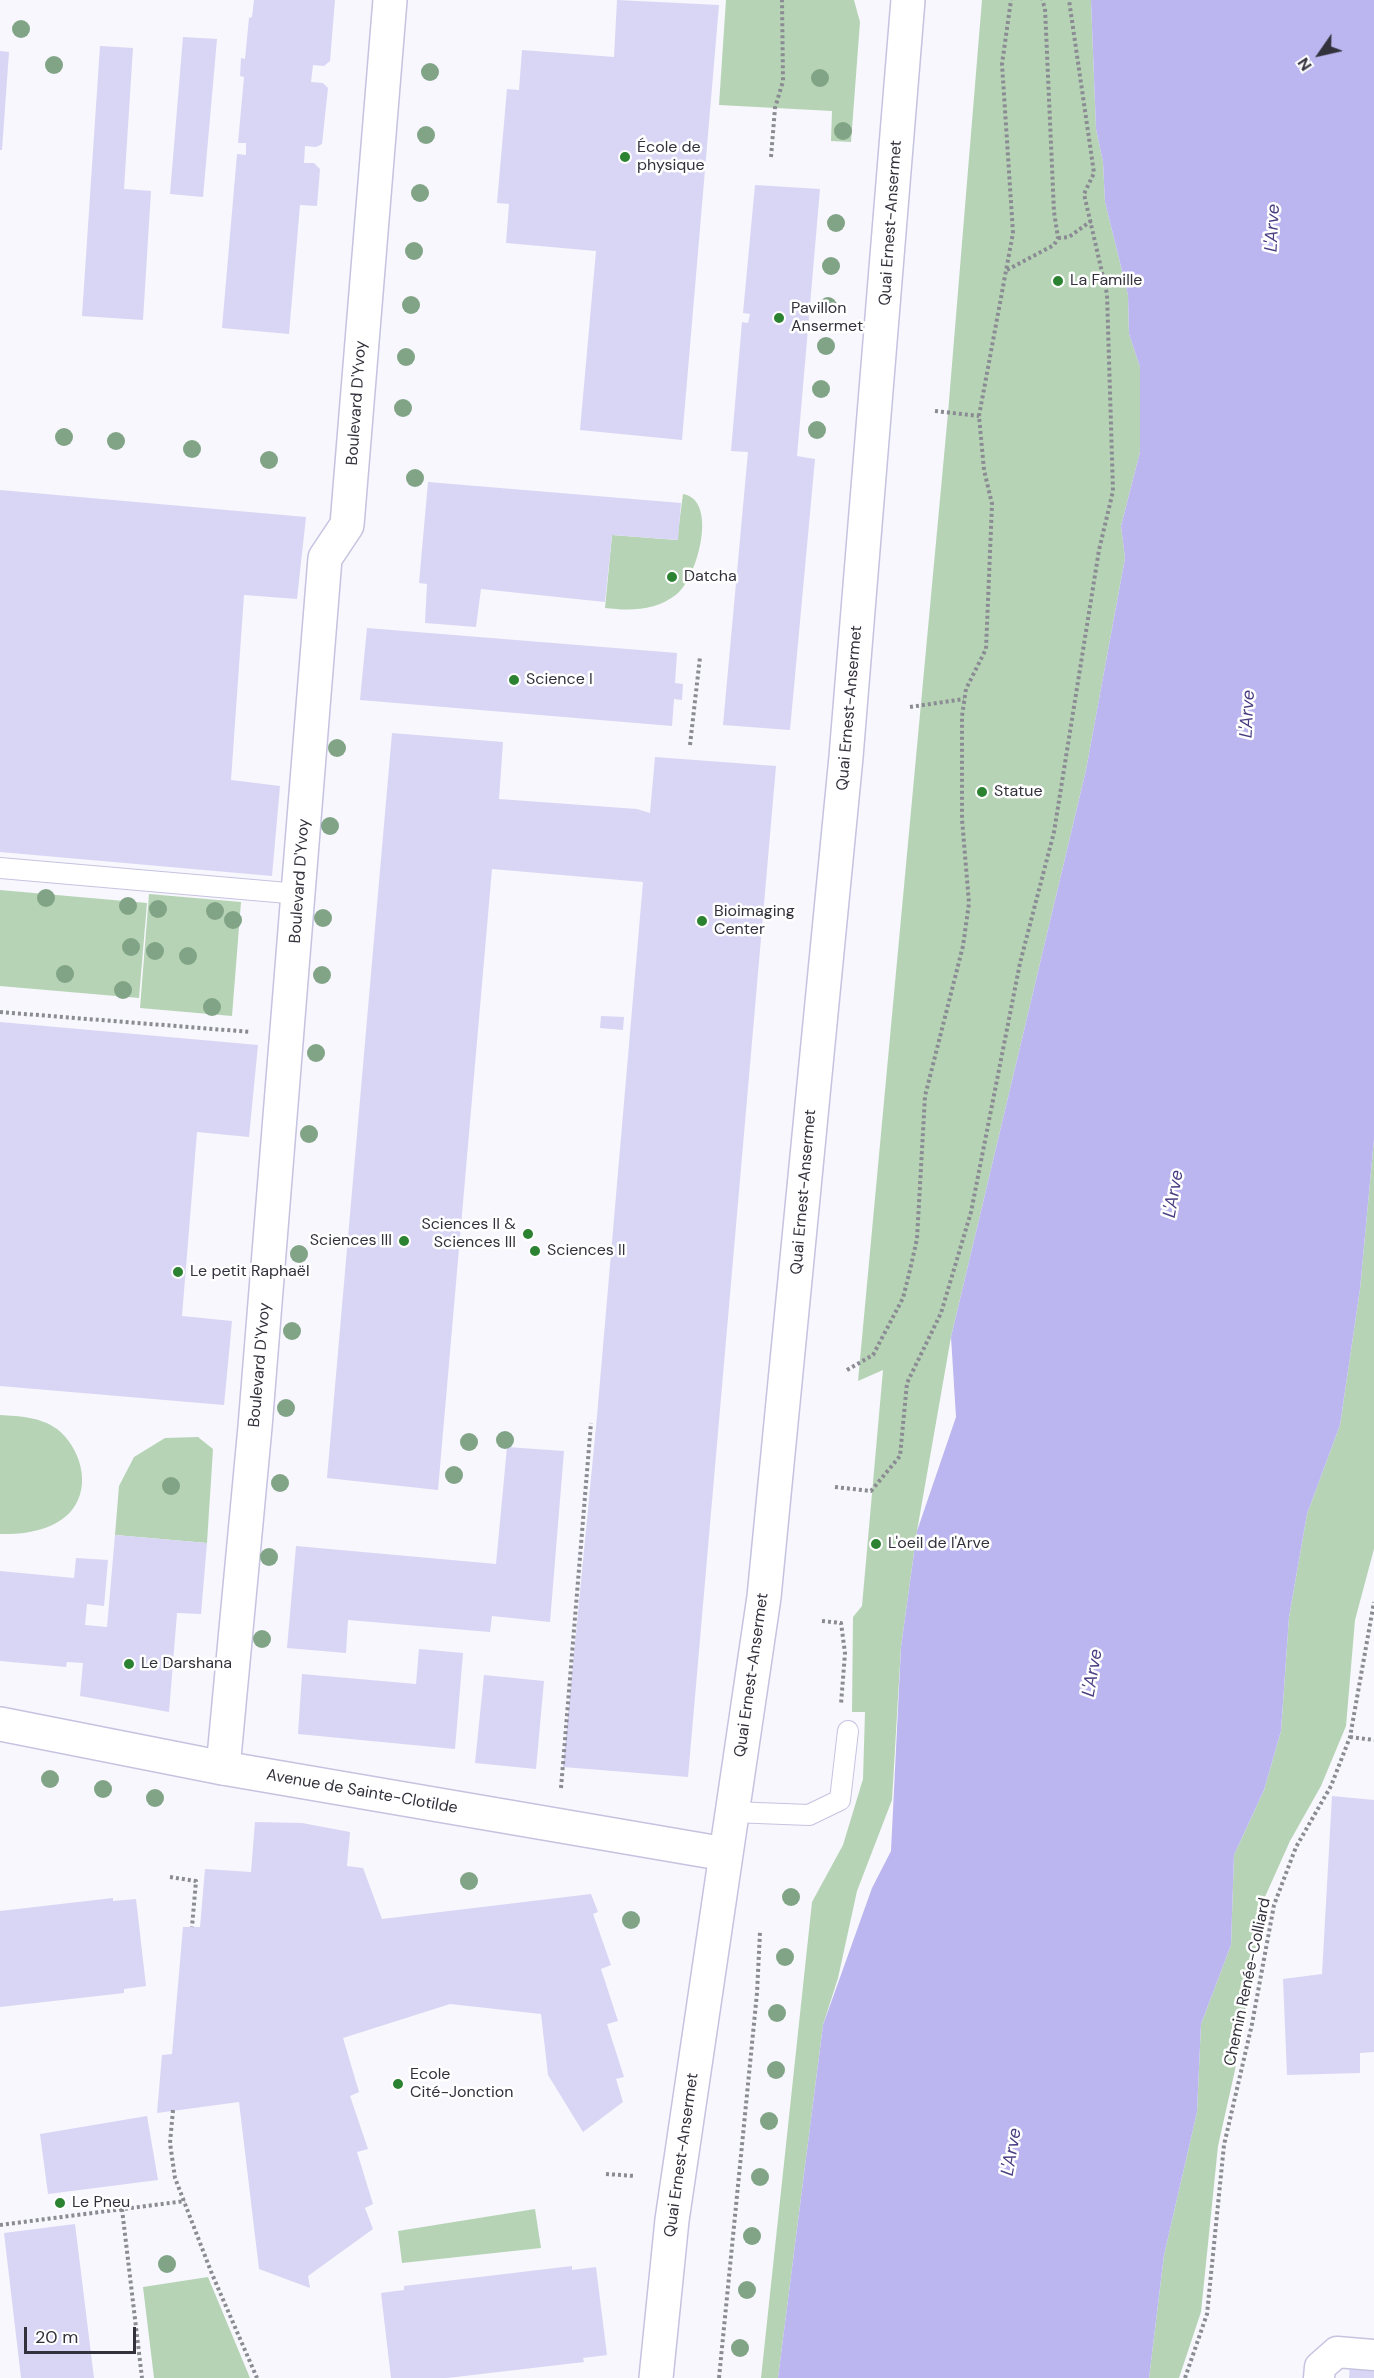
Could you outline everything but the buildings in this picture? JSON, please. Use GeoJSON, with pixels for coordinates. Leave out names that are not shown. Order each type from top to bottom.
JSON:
{"type":"FeatureCollection","features":[{"type":"Feature","properties":{"kind":"street","name":"Boulevard D'Yvoy"},"geometry":{"type":"LineString","coordinates":[[223,1768],[255,1427],[325,558],[347,525],[390,0]]}},
{"type":"Feature","properties":{"kind":"street","name":"Quai Ernest-Ansermet"},"geometry":{"type":"LineString","coordinates":[[656,2378],[672,2220],[762,1609],[800,1242],[848,734],[908,0]]}},
{"type":"Feature","properties":{"kind":"street","name":"Avenue de Sainte-Clotilde"},"geometry":{"type":"LineString","coordinates":[[0,1724],[223,1768],[725,1854]]}},
{"type":"Feature","properties":{"kind":"street"},"geometry":{"type":"LineString","coordinates":[[1319,2378],[1320,2367],[1337,2352],[1374,2355]]}},
{"type":"Feature","properties":{"kind":"lane"},"geometry":{"type":"LineString","coordinates":[[0,868],[298,894]]}},
{"type":"Feature","properties":{"kind":"lane"},"geometry":{"type":"LineString","coordinates":[[732,1812],[809,1815],[840,1800],[848,1731]]}},
{"type":"Feature","properties":{"kind":"path"},"geometry":{"type":"LineString","coordinates":[[771,156],[775,108],[783,81],[782,0]]}},
{"type":"Feature","properties":{"kind":"path"},"geometry":{"type":"LineString","coordinates":[[847,1370],[873,1355],[903,1298],[917,1239],[925,1096],[963,946],[969,903],[961,788],[964,699],[986,649],[992,504],[984,470],[979,416],[1012,233],[1002,64],[1011,0]]}},
{"type":"Feature","properties":{"kind":"path"},"geometry":{"type":"LineString","coordinates":[[1006,270],[1054,245],[1058,238],[1042,0]]}},
{"type":"Feature","properties":{"kind":"path"},"geometry":{"type":"LineString","coordinates":[[835,1487],[871,1491],[900,1456],[907,1383],[941,1313],[971,1212],[1020,963],[1054,832],[1099,550],[1113,491],[1107,294],[1084,194],[1094,173],[1068,0]]}},
{"type":"Feature","properties":{"kind":"path"},"geometry":{"type":"LineString","coordinates":[[1058,238],[1069,237],[1091,220]]}},
{"type":"Feature","properties":{"kind":"path"},"geometry":{"type":"LineString","coordinates":[[934,411],[979,416]]}},
{"type":"Feature","properties":{"kind":"path"},"geometry":{"type":"LineString","coordinates":[[690,745],[700,657]]}},
{"type":"Feature","properties":{"kind":"path"},"geometry":{"type":"LineString","coordinates":[[910,707],[964,699]]}},
{"type":"Feature","properties":{"kind":"path"},"geometry":{"type":"LineString","coordinates":[[0,1012],[259,1033]]}},
{"type":"Feature","properties":{"kind":"path"},"geometry":{"type":"LineString","coordinates":[[561,1788],[591,1423]]}},
{"type":"Feature","properties":{"kind":"path","name":"Chemin Renée-Colliard"},"geometry":{"type":"LineString","coordinates":[[1185,2378],[1206,2314],[1224,2145],[1252,2024],[1274,1905],[1296,1847],[1331,1786],[1350,1737],[1374,1602]]}},
{"type":"Feature","properties":{"kind":"path"},"geometry":{"type":"LineString","coordinates":[[822,1621],[841,1623],[845,1653],[840,1700],[848,1731]]}},
{"type":"Feature","properties":{"kind":"path"},"geometry":{"type":"LineString","coordinates":[[1350,1737],[1374,1740]]}},
{"type":"Feature","properties":{"kind":"path"},"geometry":{"type":"LineString","coordinates":[[170,1877],[196,1881],[192,1927]]}},
{"type":"Feature","properties":{"kind":"path"},"geometry":{"type":"LineString","coordinates":[[719,2378],[757,1993],[760,1932]]}},
{"type":"Feature","properties":{"kind":"path"},"geometry":{"type":"LineString","coordinates":[[173,2110],[170,2160],[212,2274],[257,2378]]}},
{"type":"Feature","properties":{"kind":"path"},"geometry":{"type":"LineString","coordinates":[[606,2174],[635,2176]]}},
{"type":"Feature","properties":{"kind":"path"},"geometry":{"type":"LineString","coordinates":[[0,2225],[185,2201]]}},
{"type":"Feature","properties":{"kind":"path"},"geometry":{"type":"LineString","coordinates":[[122,2209],[142,2378]]}},
{"type":"Feature","properties":{"kind":"green space"},"geometry":{"type":"Polygon","coordinates":[[[726,0],[854,0],[860,22],[851,142],[831,141],[832,111],[719,105],[726,0]]]}},
{"type":"Feature","properties":{"kind":"green space"},"geometry":{"type":"Polygon","coordinates":[[[982,0],[1091,0],[1096,129],[1103,162],[1105,202],[1128,295],[1129,334],[1140,367],[1140,452],[1121,526],[1125,558],[1086,770],[951,1337],[917,1531],[901,1647],[892,1800],[857,1891],[838,1978],[823,2025],[778,2378],[761,2378],[812,1902],[843,1845],[863,1779],[865,1712],[852,1712],[853,1617],[862,1606],[883,1370],[858,1381],[948,413],[982,0]]]}},
{"type":"Feature","properties":{"kind":"green space"},"geometry":{"type":"Polygon","coordinates":[[[683,494],[694,499],[700,510],[702,524],[697,557],[684,585],[669,600],[652,607],[605,608],[612,535],[677,540],[683,494]]]}},
{"type":"Feature","properties":{"kind":"green space"},"geometry":{"type":"Polygon","coordinates":[[[0,890],[147,903],[139,998],[0,986],[0,890]]]}},
{"type":"Feature","properties":{"kind":"green space"},"geometry":{"type":"Polygon","coordinates":[[[149,894],[241,902],[232,1016],[140,1008],[149,894]]]}},
{"type":"Feature","properties":{"kind":"green space"},"geometry":{"type":"Polygon","coordinates":[[[1374,1139],[1374,1549],[1355,1620],[1346,1726],[1321,1786],[1290,1841],[1264,1899],[1235,2070],[1218,2146],[1201,2312],[1179,2378],[1149,2378],[1164,2255],[1197,2112],[1201,2024],[1231,1945],[1234,1855],[1264,1790],[1281,1731],[1289,1617],[1307,1514],[1340,1425],[1360,1289],[1374,1139]]]}},
{"type":"Feature","properties":{"kind":"green space"},"geometry":{"type":"Polygon","coordinates":[[[0,1415],[30,1418],[51,1425],[65,1437],[77,1456],[82,1478],[78,1500],[65,1517],[49,1527],[29,1532],[0,1534],[0,1415]]]}},
{"type":"Feature","properties":{"kind":"green space"},"geometry":{"type":"Polygon","coordinates":[[[198,1437],[213,1449],[207,1543],[115,1535],[119,1486],[134,1457],[165,1438],[198,1437]]]}},
{"type":"Feature","properties":{"kind":"green space"},"geometry":{"type":"Polygon","coordinates":[[[535,2209],[541,2248],[402,2263],[398,2231],[535,2209]]]}},
{"type":"Feature","properties":{"kind":"green space"},"geometry":{"type":"Polygon","coordinates":[[[208,2277],[250,2378],[154,2378],[143,2287],[208,2277]]]}},
{"type":"Feature","properties":{"kind":"water","name":"L'Arve"},"geometry":{"type":"Polygon","coordinates":[[[1091,0],[1374,0],[1374,1139],[1360,1289],[1340,1425],[1307,1514],[1289,1617],[1281,1731],[1264,1790],[1234,1855],[1231,1945],[1201,2024],[1197,2112],[1164,2255],[1149,2378],[778,2378],[823,2025],[872,1888],[891,1851],[901,1647],[917,1531],[956,1417],[951,1337],[1086,770],[1125,558],[1121,526],[1140,452],[1140,367],[1129,334],[1128,295],[1105,202],[1103,162],[1096,129],[1091,0]]]}},
{"type":"Feature","properties":{"kind":"place","name":"École de physique"},"geometry":{"type":"Point","coordinates":[625,157]}},
{"type":"Feature","properties":{"kind":"place","name":"La Famille"},"geometry":{"type":"Point","coordinates":[1058,281]}},
{"type":"Feature","properties":{"kind":"place","name":"Pavillon Ansermet"},"geometry":{"type":"Point","coordinates":[779,318]}},
{"type":"Feature","properties":{"kind":"place","name":"Datcha"},"geometry":{"type":"Point","coordinates":[672,577]}},
{"type":"Feature","properties":{"kind":"place","name":"Science I"},"geometry":{"type":"Point","coordinates":[514,680]}},
{"type":"Feature","properties":{"kind":"place","name":"Statue"},"geometry":{"type":"Point","coordinates":[982,792]}},
{"type":"Feature","properties":{"kind":"place","name":"Bioimaging Center"},"geometry":{"type":"Point","coordinates":[702,921]}},
{"type":"Feature","properties":{"kind":"place","name":"Sciences II & Sciences III"},"geometry":{"type":"Point","coordinates":[528,1234]}},
{"type":"Feature","properties":{"kind":"place","name":"Sciences III"},"geometry":{"type":"Point","coordinates":[404,1241]}},
{"type":"Feature","properties":{"kind":"place","name":"Sciences II"},"geometry":{"type":"Point","coordinates":[535,1251]}},
{"type":"Feature","properties":{"kind":"place","name":"Le petit Raphaël"},"geometry":{"type":"Point","coordinates":[178,1272]}},
{"type":"Feature","properties":{"kind":"place","name":"L'oeil de l'Arve"},"geometry":{"type":"Point","coordinates":[876,1544]}},
{"type":"Feature","properties":{"kind":"place","name":"Le Darshana"},"geometry":{"type":"Point","coordinates":[129,1664]}},
{"type":"Feature","properties":{"kind":"place","name":"Ecole Cité-Jonction"},"geometry":{"type":"Point","coordinates":[398,2084]}},
{"type":"Feature","properties":{"kind":"place","name":"Le Pneu"},"geometry":{"type":"Point","coordinates":[60,2203]}}]}
